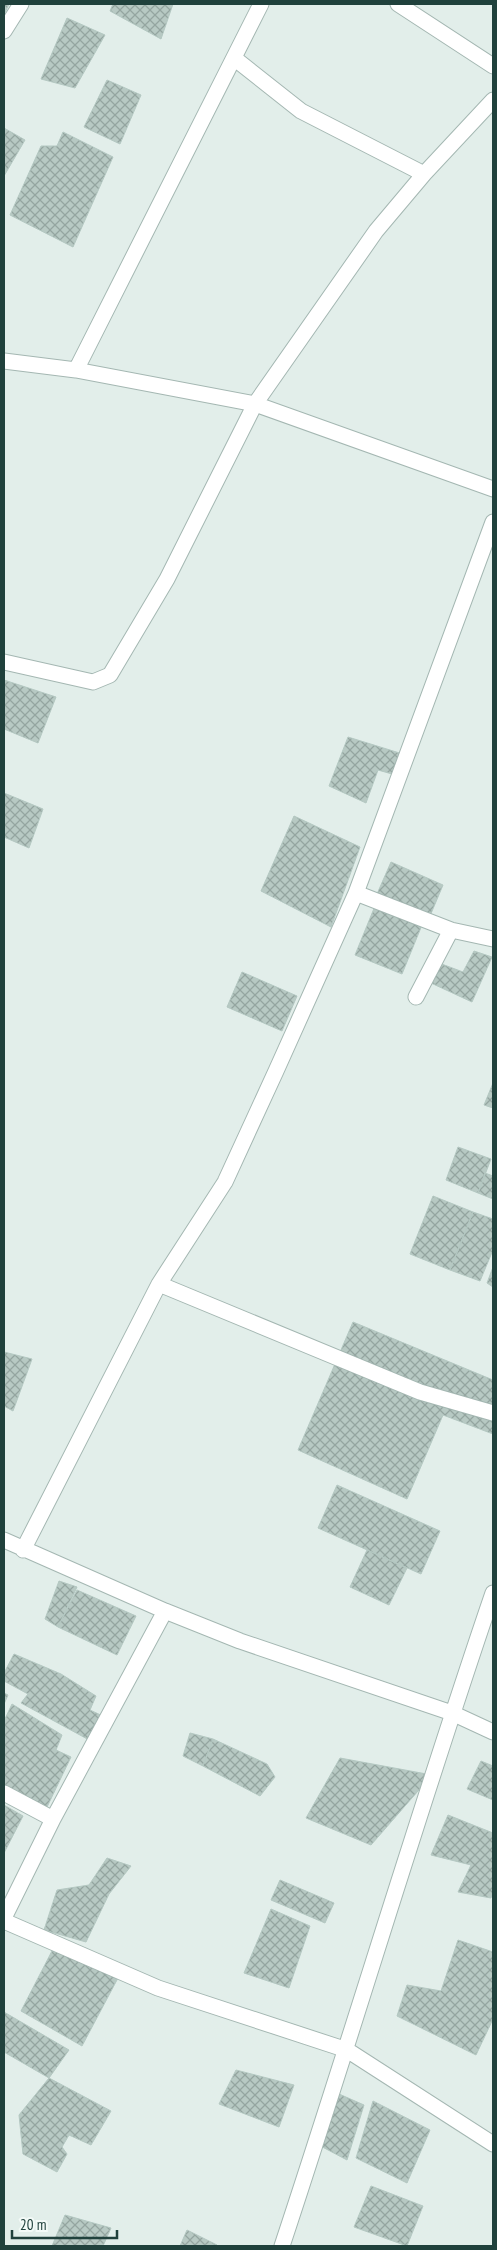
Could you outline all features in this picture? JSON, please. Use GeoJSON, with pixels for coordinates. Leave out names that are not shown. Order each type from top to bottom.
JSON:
{"type":"FeatureCollection","features":[{"type":"Feature","properties":{"kind":"street"},"geometry":{"type":"LineString","coordinates":[[4,31],[21,4]]}},
{"type":"Feature","properties":{"kind":"street"},"geometry":{"type":"LineString","coordinates":[[76,370],[261,4]]}},
{"type":"Feature","properties":{"kind":"street"},"geometry":{"type":"LineString","coordinates":[[398,4],[493,66]]}},
{"type":"Feature","properties":{"kind":"street"},"geometry":{"type":"LineString","coordinates":[[234,58],[302,111],[424,174]]}},
{"type":"Feature","properties":{"kind":"street"},"geometry":{"type":"LineString","coordinates":[[4,662],[82,681],[93,682],[110,675],[167,578],[255,404],[376,231],[424,174],[493,100]]}},
{"type":"Feature","properties":{"kind":"street"},"geometry":{"type":"LineString","coordinates":[[4,361],[76,370],[255,404],[493,489]]}},
{"type":"Feature","properties":{"kind":"street"},"geometry":{"type":"LineString","coordinates":[[23,1550],[159,1284],[225,1182],[356,893],[493,522]]}},
{"type":"Feature","properties":{"kind":"street"},"geometry":{"type":"LineString","coordinates":[[356,893],[451,930],[493,939]]}},
{"type":"Feature","properties":{"kind":"street"},"geometry":{"type":"LineString","coordinates":[[416,997],[451,930]]}},
{"type":"Feature","properties":{"kind":"street"},"geometry":{"type":"LineString","coordinates":[[159,1284],[420,1392],[493,1413]]}},
{"type":"Feature","properties":{"kind":"street"},"geometry":{"type":"LineString","coordinates":[[4,1540],[165,1611],[240,1641],[452,1713],[493,1732]]}},
{"type":"Feature","properties":{"kind":"street"},"geometry":{"type":"LineString","coordinates":[[282,2246],[347,2050],[452,1713],[493,1593]]}},
{"type":"Feature","properties":{"kind":"street"},"geometry":{"type":"LineString","coordinates":[[165,1611],[53,1819],[4,1920],[158,1988],[347,2050],[493,2144]]}},
{"type":"Feature","properties":{"kind":"street"},"geometry":{"type":"LineString","coordinates":[[4,1792],[53,1819]]}},
{"type":"Feature","properties":{"kind":"building"},"geometry":{"type":"Polygon","coordinates":[[[4,4],[9,4],[4,15],[4,4]]]}},
{"type":"Feature","properties":{"kind":"building"},"geometry":{"type":"Polygon","coordinates":[[[113,4],[173,4],[161,39],[110,11],[113,4]]]}},
{"type":"Feature","properties":{"kind":"building"},"geometry":{"type":"Polygon","coordinates":[[[67,18],[105,35],[75,88],[41,79],[67,18]]]}},
{"type":"Feature","properties":{"kind":"building"},"geometry":{"type":"Polygon","coordinates":[[[107,80],[141,95],[120,144],[84,127],[107,80]]]}},
{"type":"Feature","properties":{"kind":"building"},"geometry":{"type":"Polygon","coordinates":[[[4,128],[25,140],[4,176],[4,128]]]}},
{"type":"Feature","properties":{"kind":"building"},"geometry":{"type":"Polygon","coordinates":[[[63,132],[113,157],[73,247],[10,215],[41,146],[57,146],[63,132]]]}},
{"type":"Feature","properties":{"kind":"building"},"geometry":{"type":"Polygon","coordinates":[[[4,680],[56,697],[38,743],[4,729],[4,680]]]}},
{"type":"Feature","properties":{"kind":"building"},"geometry":{"type":"Polygon","coordinates":[[[348,737],[406,755],[399,776],[378,770],[366,803],[329,786],[348,737]]]}},
{"type":"Feature","properties":{"kind":"building"},"geometry":{"type":"Polygon","coordinates":[[[4,793],[43,809],[29,848],[4,837],[4,793]]]}},
{"type":"Feature","properties":{"kind":"building"},"geometry":{"type":"Polygon","coordinates":[[[294,816],[360,847],[331,927],[261,891],[294,816]]]}},
{"type":"Feature","properties":{"kind":"building"},"geometry":{"type":"Polygon","coordinates":[[[391,862],[443,885],[430,916],[377,894],[391,862]]]}},
{"type":"Feature","properties":{"kind":"building"},"geometry":{"type":"Polygon","coordinates":[[[375,906],[422,925],[402,974],[355,955],[375,906]]]}},
{"type":"Feature","properties":{"kind":"building"},"geometry":{"type":"Polygon","coordinates":[[[474,951],[492,957],[472,1002],[431,983],[439,963],[463,972],[474,951]]]}},
{"type":"Feature","properties":{"kind":"building"},"geometry":{"type":"Polygon","coordinates":[[[242,972],[297,996],[282,1031],[227,1007],[242,972]]]}},
{"type":"Feature","properties":{"kind":"building"},"geometry":{"type":"Polygon","coordinates":[[[493,1083],[493,1108],[484,1105],[493,1083]]]}},
{"type":"Feature","properties":{"kind":"building"},"geometry":{"type":"Polygon","coordinates":[[[458,1147],[491,1159],[478,1193],[446,1180],[458,1147]]]}},
{"type":"Feature","properties":{"kind":"building"},"geometry":{"type":"Polygon","coordinates":[[[485,1173],[493,1176],[493,1199],[478,1193],[485,1173]]]}},
{"type":"Feature","properties":{"kind":"building"},"geometry":{"type":"Polygon","coordinates":[[[433,1196],[473,1212],[450,1270],[410,1254],[433,1196]]]}},
{"type":"Feature","properties":{"kind":"building"},"geometry":{"type":"Polygon","coordinates":[[[473,1212],[493,1219],[493,1250],[480,1281],[450,1270],[473,1212]]]}},
{"type":"Feature","properties":{"kind":"building"},"geometry":{"type":"Polygon","coordinates":[[[493,1267],[493,1287],[487,1283],[493,1267]]]}},
{"type":"Feature","properties":{"kind":"building"},"geometry":{"type":"Polygon","coordinates":[[[353,1322],[493,1380],[493,1434],[443,1415],[407,1499],[298,1450],[353,1322]]]}},
{"type":"Feature","properties":{"kind":"building"},"geometry":{"type":"Polygon","coordinates":[[[4,1352],[32,1359],[13,1411],[4,1406],[4,1352]]]}},
{"type":"Feature","properties":{"kind":"building"},"geometry":{"type":"Polygon","coordinates":[[[337,1485],[440,1531],[421,1574],[318,1528],[337,1485]]]}},
{"type":"Feature","properties":{"kind":"building"},"geometry":{"type":"Polygon","coordinates":[[[367,1550],[407,1568],[389,1605],[350,1587],[367,1550]]]}},
{"type":"Feature","properties":{"kind":"building"},"geometry":{"type":"Polygon","coordinates":[[[59,1581],[77,1587],[58,1627],[45,1619],[59,1581]]]}},
{"type":"Feature","properties":{"kind":"building"},"geometry":{"type":"Polygon","coordinates":[[[77,1590],[136,1616],[117,1655],[58,1627],[77,1590]]]}},
{"type":"Feature","properties":{"kind":"building"},"geometry":{"type":"Polygon","coordinates":[[[14,1654],[61,1674],[96,1696],[90,1710],[107,1718],[91,1741],[21,1703],[28,1694],[4,1681],[4,1673],[14,1654]]]}},
{"type":"Feature","properties":{"kind":"building"},"geometry":{"type":"Polygon","coordinates":[[[4,1693],[8,1695],[4,1704],[4,1693]]]}},
{"type":"Feature","properties":{"kind":"building"},"geometry":{"type":"Polygon","coordinates":[[[12,1704],[62,1735],[56,1750],[71,1757],[47,1807],[4,1785],[4,1721],[12,1704]]]}},
{"type":"Feature","properties":{"kind":"building"},"geometry":{"type":"Polygon","coordinates":[[[190,1733],[213,1739],[203,1766],[183,1756],[190,1733]]]}},
{"type":"Feature","properties":{"kind":"building"},"geometry":{"type":"Polygon","coordinates":[[[213,1739],[267,1764],[275,1777],[260,1796],[203,1766],[213,1739]]]}},
{"type":"Feature","properties":{"kind":"building"},"geometry":{"type":"Polygon","coordinates":[[[340,1758],[432,1775],[371,1845],[306,1818],[340,1758]]]}},
{"type":"Feature","properties":{"kind":"building"},"geometry":{"type":"Polygon","coordinates":[[[481,1761],[493,1766],[493,1800],[467,1789],[481,1761]]]}},
{"type":"Feature","properties":{"kind":"building"},"geometry":{"type":"Polygon","coordinates":[[[4,1805],[23,1816],[4,1853],[4,1805]]]}},
{"type":"Feature","properties":{"kind":"building"},"geometry":{"type":"Polygon","coordinates":[[[448,1815],[493,1833],[493,1890],[491,1898],[458,1892],[471,1865],[431,1855],[448,1815]]]}},
{"type":"Feature","properties":{"kind":"building"},"geometry":{"type":"Polygon","coordinates":[[[107,1858],[131,1866],[109,1894],[86,1942],[44,1930],[57,1890],[89,1885],[107,1858]]]}},
{"type":"Feature","properties":{"kind":"building"},"geometry":{"type":"Polygon","coordinates":[[[280,1880],[334,1903],[325,1923],[271,1900],[280,1880]]]}},
{"type":"Feature","properties":{"kind":"building"},"geometry":{"type":"Polygon","coordinates":[[[271,1909],[310,1926],[289,1988],[244,1973],[271,1909]]]}},
{"type":"Feature","properties":{"kind":"building"},"geometry":{"type":"Polygon","coordinates":[[[458,1940],[493,1952],[493,2019],[476,2055],[397,2016],[407,1985],[441,1991],[458,1940]]]}},
{"type":"Feature","properties":{"kind":"building"},"geometry":{"type":"Polygon","coordinates":[[[53,1949],[118,1978],[82,2046],[21,2011],[53,1949]]]}},
{"type":"Feature","properties":{"kind":"building"},"geometry":{"type":"Polygon","coordinates":[[[4,2012],[69,2050],[49,2078],[4,2052],[4,2012]]]}},
{"type":"Feature","properties":{"kind":"building"},"geometry":{"type":"Polygon","coordinates":[[[236,2070],[294,2085],[279,2127],[219,2104],[236,2070]]]}},
{"type":"Feature","properties":{"kind":"building"},"geometry":{"type":"Polygon","coordinates":[[[49,2078],[111,2111],[91,2145],[69,2135],[62,2147],[67,2154],[57,2172],[23,2154],[19,2115],[49,2078]]]}},
{"type":"Feature","properties":{"kind":"building"},"geometry":{"type":"Polygon","coordinates":[[[330,2090],[364,2105],[347,2160],[313,2142],[330,2090]]]}},
{"type":"Feature","properties":{"kind":"building"},"geometry":{"type":"Polygon","coordinates":[[[373,2101],[430,2130],[407,2183],[356,2158],[373,2101]]]}},
{"type":"Feature","properties":{"kind":"building"},"geometry":{"type":"Polygon","coordinates":[[[371,2186],[423,2206],[407,2246],[354,2227],[371,2186]]]}},
{"type":"Feature","properties":{"kind":"building"},"geometry":{"type":"Polygon","coordinates":[[[65,2215],[111,2228],[103,2246],[52,2246],[65,2215]]]}},
{"type":"Feature","properties":{"kind":"building"},"geometry":{"type":"Polygon","coordinates":[[[187,2230],[217,2245],[180,2246],[187,2230]]]}}]}
